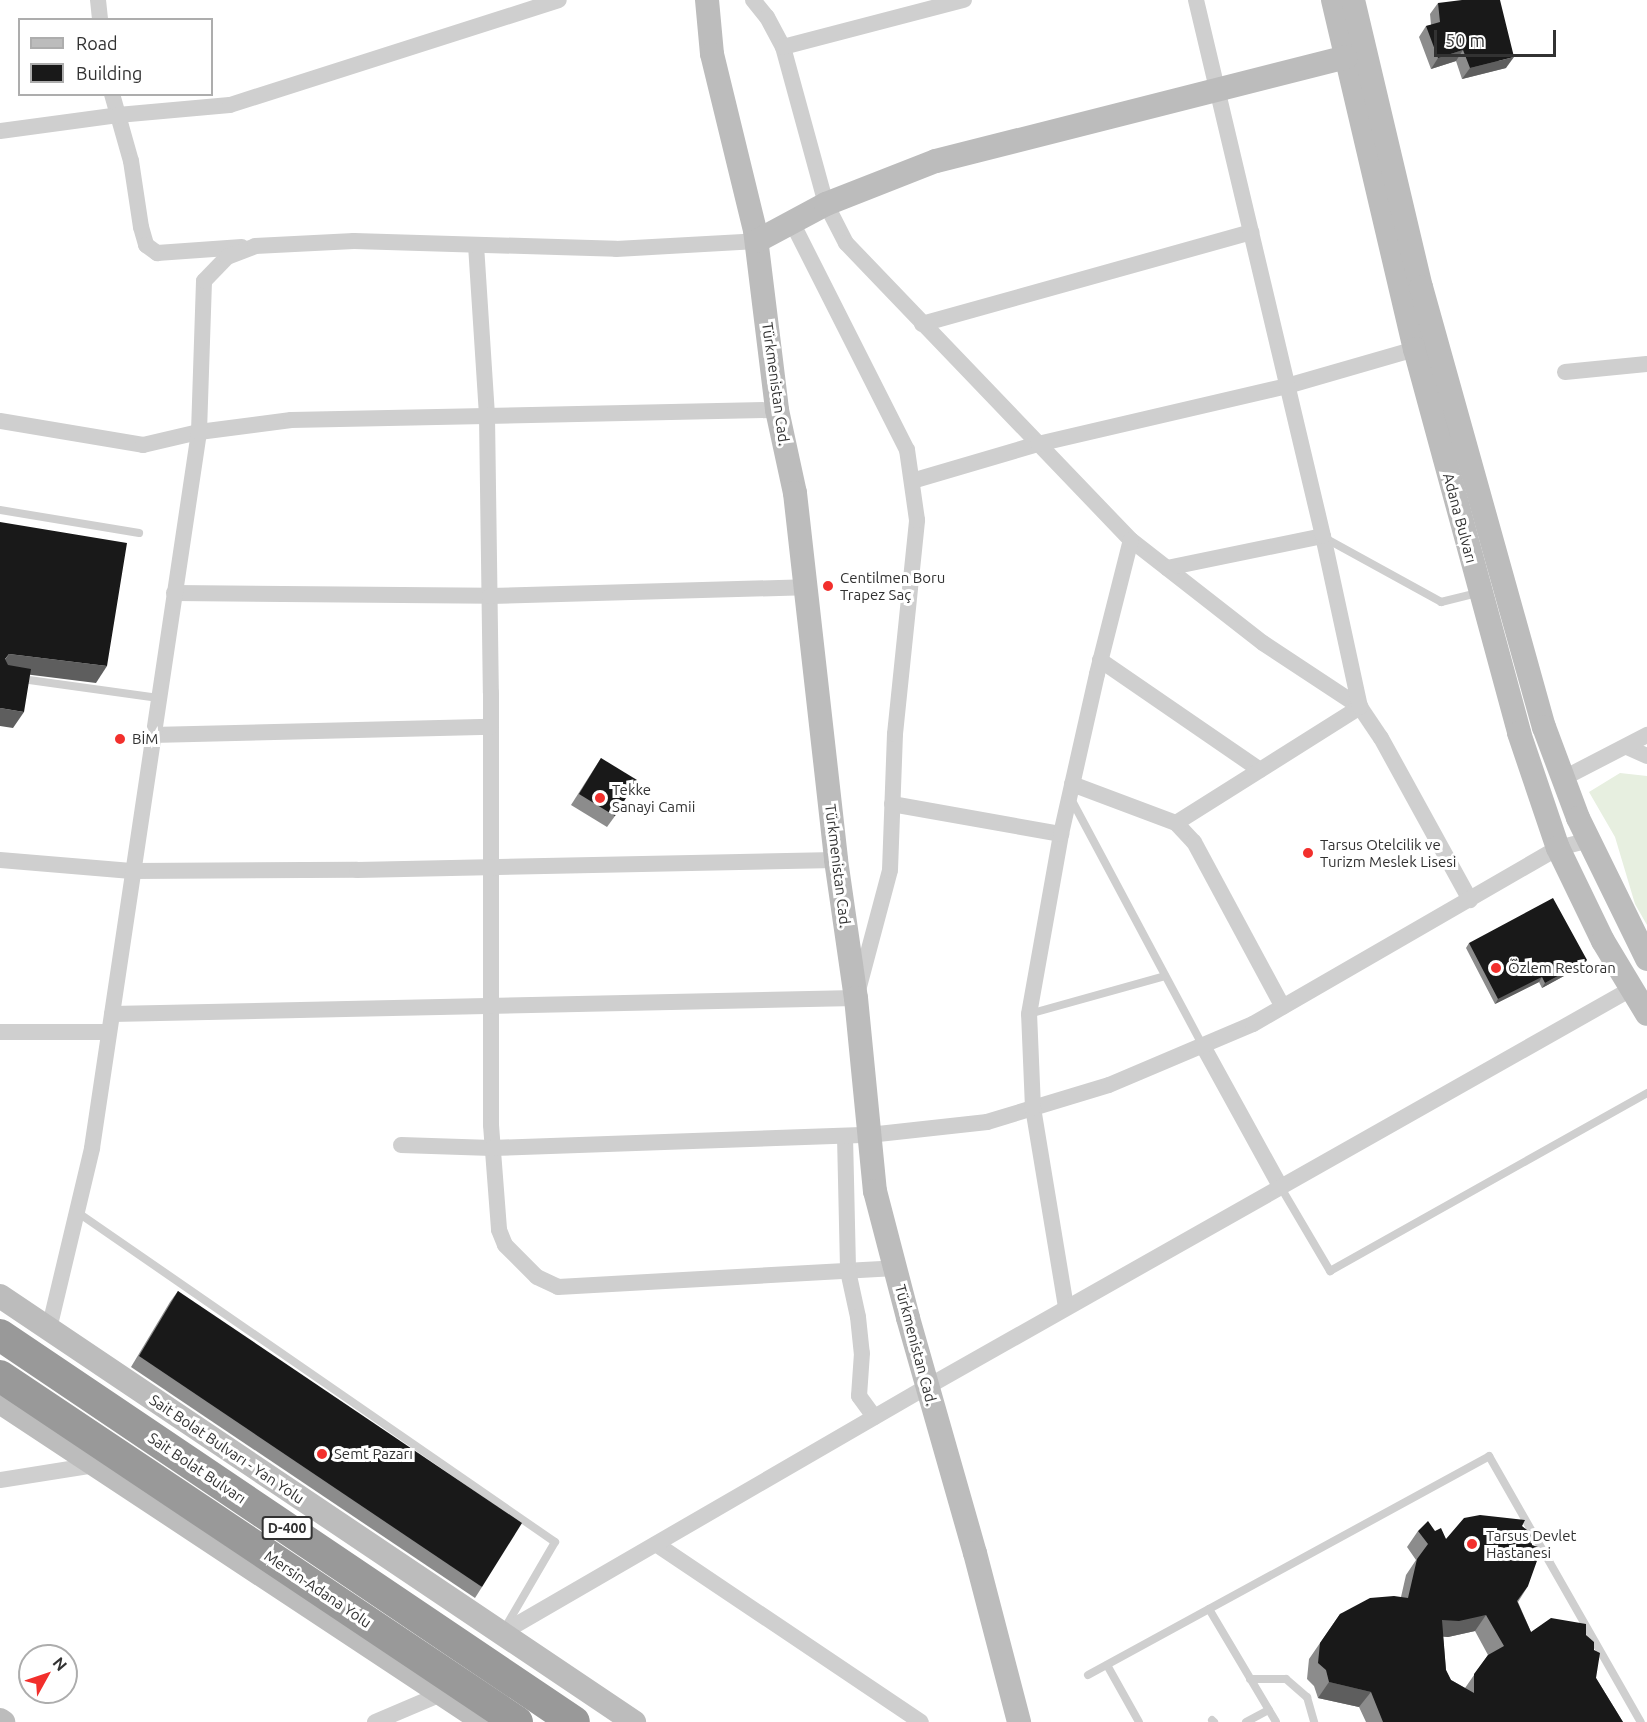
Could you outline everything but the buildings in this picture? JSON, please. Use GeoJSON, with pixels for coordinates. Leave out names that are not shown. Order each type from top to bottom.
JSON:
{"type":"FeatureCollection","features":[{"type":"Feature","properties":{"kind":"highway","name":"Sait Bolat Bulvarı"},"geometry":{"type":"LineString","coordinates":[[0,1335],[574,1722]]}},
{"type":"Feature","properties":{"kind":"highway","name":"Mersin-Adana Yolu"},"geometry":{"type":"LineString","coordinates":[[0,1376],[517,1722]]}},
{"type":"Feature","properties":{"kind":"street"},"geometry":{"type":"LineString","coordinates":[[98,0],[100,18]]}},
{"type":"Feature","properties":{"kind":"street"},"geometry":{"type":"LineString","coordinates":[[0,131],[118,115],[230,105],[559,0]]}},
{"type":"Feature","properties":{"kind":"street","name":"Türkmenistan Cad."},"geometry":{"type":"LineString","coordinates":[[707,0],[712,54],[757,242],[777,410],[795,494],[836,860],[856,998],[868,1135],[876,1191],[1019,1722]]}},
{"type":"Feature","properties":{"kind":"street"},"geometry":{"type":"LineString","coordinates":[[753,0],[767,17],[783,46],[826,204],[846,243],[1131,540],[1263,643],[1360,707],[1381,738],[1470,900]]}},
{"type":"Feature","properties":{"kind":"street"},"geometry":{"type":"LineString","coordinates":[[783,46],[964,0]]}},
{"type":"Feature","properties":{"kind":"street"},"geometry":{"type":"LineString","coordinates":[[1196,0],[1323,536],[1360,707]]}},
{"type":"Feature","properties":{"kind":"street","name":"Adana Bulvarı"},"geometry":{"type":"LineString","coordinates":[[1333,0],[1415,349],[1519,733],[1558,848],[1603,941],[1647,1014]]}},
{"type":"Feature","properties":{"kind":"street","name":"Adana Bulvarı"},"geometry":{"type":"LineString","coordinates":[[1353,0],[1421,287],[1544,727],[1562,779],[1589,840],[1647,959]]}},
{"type":"Feature","properties":{"kind":"street"},"geometry":{"type":"LineString","coordinates":[[113,96],[131,161],[146,245],[157,253],[354,241],[616,249],[757,242],[826,204],[936,160],[1346,57]]}},
{"type":"Feature","properties":{"kind":"street"},"geometry":{"type":"LineString","coordinates":[[111,1014],[856,998],[890,870],[895,734],[917,520],[908,450],[792,222]]}},
{"type":"Feature","properties":{"kind":"street"},"geometry":{"type":"LineString","coordinates":[[922,324],[1251,232]]}},
{"type":"Feature","properties":{"kind":"street"},"geometry":{"type":"LineString","coordinates":[[476,245],[487,416],[491,727],[492,1148],[499,1230],[505,1245],[537,1277],[558,1287],[895,1268]]}},
{"type":"Feature","properties":{"kind":"street"},"geometry":{"type":"LineString","coordinates":[[49,1329],[92,1148],[199,432],[204,281],[227,257],[255,246]]}},
{"type":"Feature","properties":{"kind":"street"},"geometry":{"type":"LineString","coordinates":[[912,481],[1038,444],[1287,386],[1415,349]]}},
{"type":"Feature","properties":{"kind":"street"},"geometry":{"type":"LineString","coordinates":[[1565,372],[1647,364]]}},
{"type":"Feature","properties":{"kind":"street"},"geometry":{"type":"LineString","coordinates":[[0,421],[143,445],[199,432],[291,420],[777,410]]}},
{"type":"Feature","properties":{"kind":"street"},"geometry":{"type":"LineString","coordinates":[[1167,568],[1323,536]]}},
{"type":"Feature","properties":{"kind":"street"},"geometry":{"type":"LineString","coordinates":[[1066,1307],[1033,1108],[1029,1014],[1061,834],[1100,660],[1131,540]]}},
{"type":"Feature","properties":{"kind":"street"},"geometry":{"type":"LineString","coordinates":[[174,593],[490,596],[805,587]]}},
{"type":"Feature","properties":{"kind":"street"},"geometry":{"type":"LineString","coordinates":[[1100,660],[1260,770]]}},
{"type":"Feature","properties":{"kind":"street"},"geometry":{"type":"LineString","coordinates":[[1176,823],[1360,707]]}},
{"type":"Feature","properties":{"kind":"street"},"geometry":{"type":"LineString","coordinates":[[153,735],[491,727]]}},
{"type":"Feature","properties":{"kind":"street"},"geometry":{"type":"LineString","coordinates":[[1562,779],[1647,735]]}},
{"type":"Feature","properties":{"kind":"street"},"geometry":{"type":"LineString","coordinates":[[1627,747],[1647,756]]}},
{"type":"Feature","properties":{"kind":"street"},"geometry":{"type":"LineString","coordinates":[[1071,790],[1176,823],[1194,842],[1283,1007]]}},
{"type":"Feature","properties":{"kind":"street"},"geometry":{"type":"LineString","coordinates":[[892,804],[1061,834]]}},
{"type":"Feature","properties":{"kind":"street"},"geometry":{"type":"LineString","coordinates":[[401,1145],[492,1148],[845,1136],[987,1122],[1109,1085],[1253,1024],[1558,848],[1589,840]]}},
{"type":"Feature","properties":{"kind":"street"},"geometry":{"type":"LineString","coordinates":[[0,860],[132,871],[491,868],[836,860]]}},
{"type":"Feature","properties":{"kind":"street"},"geometry":{"type":"LineString","coordinates":[[502,1633],[1066,1307],[1631,989]]}},
{"type":"Feature","properties":{"kind":"street"},"geometry":{"type":"LineString","coordinates":[[0,1032],[109,1032]]}},
{"type":"Feature","properties":{"kind":"street"},"geometry":{"type":"LineString","coordinates":[[1203,1046],[1280,1186]]}},
{"type":"Feature","properties":{"kind":"street"},"geometry":{"type":"LineString","coordinates":[[845,1136],[848,1271],[861,1341],[859,1396],[874,1417]]}},
{"type":"Feature","properties":{"kind":"street","name":"Sait Bolat Bulvarı - Yan Yolu"},"geometry":{"type":"LineString","coordinates":[[0,1296],[634,1722]]}},
{"type":"Feature","properties":{"kind":"street"},"geometry":{"type":"LineString","coordinates":[[0,1402],[484,1722]]}},
{"type":"Feature","properties":{"kind":"street"},"geometry":{"type":"LineString","coordinates":[[0,1480],[95,1465]]}},
{"type":"Feature","properties":{"kind":"street"},"geometry":{"type":"LineString","coordinates":[[656,1544],[921,1722]]}},
{"type":"Feature","properties":{"kind":"street"},"geometry":{"type":"LineString","coordinates":[[375,1722],[441,1694]]}},
{"type":"Feature","properties":{"kind":"lane"},"geometry":{"type":"LineString","coordinates":[[0,510],[139,533]]}},
{"type":"Feature","properties":{"kind":"lane"},"geometry":{"type":"LineString","coordinates":[[1323,536],[1440,602],[1480,592]]}},
{"type":"Feature","properties":{"kind":"lane"},"geometry":{"type":"LineString","coordinates":[[0,676],[158,698]]}},
{"type":"Feature","properties":{"kind":"lane"},"geometry":{"type":"LineString","coordinates":[[1071,790],[1203,1046]]}},
{"type":"Feature","properties":{"kind":"lane"},"geometry":{"type":"LineString","coordinates":[[1029,1014],[1165,976]]}},
{"type":"Feature","properties":{"kind":"lane"},"geometry":{"type":"LineString","coordinates":[[1280,1186],[1330,1271],[1647,1093]]}},
{"type":"Feature","properties":{"kind":"lane"},"geometry":{"type":"LineString","coordinates":[[77,1212],[555,1542],[502,1633]]}},
{"type":"Feature","properties":{"kind":"lane"},"geometry":{"type":"LineString","coordinates":[[1088,1676],[1490,1456],[1641,1722]]}},
{"type":"Feature","properties":{"kind":"lane"},"geometry":{"type":"LineString","coordinates":[[1209,1609],[1276,1722]]}},
{"type":"Feature","properties":{"kind":"lane"},"geometry":{"type":"LineString","coordinates":[[1107,1665],[1139,1722]]}},
{"type":"Feature","properties":{"kind":"lane"},"geometry":{"type":"LineString","coordinates":[[1251,1679],[1286,1679],[1307,1697],[1314,1722]]}},
{"type":"Feature","properties":{"kind":"lane"},"geometry":{"type":"LineString","coordinates":[[1246,1722],[1269,1710]]}},
{"type":"Feature","properties":{"kind":"green space"},"geometry":{"type":"Polygon","coordinates":[[[1620,773],[1647,776],[1647,925],[1635,904],[1615,837],[1589,792],[1620,773]]]}},
{"type":"Feature","properties":{"kind":"place","name":"Centilmen Boru Trapez Saç"},"geometry":{"type":"Point","coordinates":[828,586]}},
{"type":"Feature","properties":{"kind":"place","name":"BİM"},"geometry":{"type":"Point","coordinates":[120,739]}},
{"type":"Feature","properties":{"kind":"place","name":"Tekke Sanayi Camii"},"geometry":{"type":"Point","coordinates":[600,798]}},
{"type":"Feature","properties":{"kind":"place","name":"Tarsus Otelcilik ve Turizm Meslek Lisesi"},"geometry":{"type":"Point","coordinates":[1308,853]}},
{"type":"Feature","properties":{"kind":"place","name":"Özlem Restoran"},"geometry":{"type":"Point","coordinates":[1496,968]}},
{"type":"Feature","properties":{"kind":"place","name":"Semt Pazarı"},"geometry":{"type":"Point","coordinates":[322,1454]}},
{"type":"Feature","properties":{"kind":"place","name":"Tarsus Devlet Hastanesi"},"geometry":{"type":"Point","coordinates":[1472,1544]}}]}
